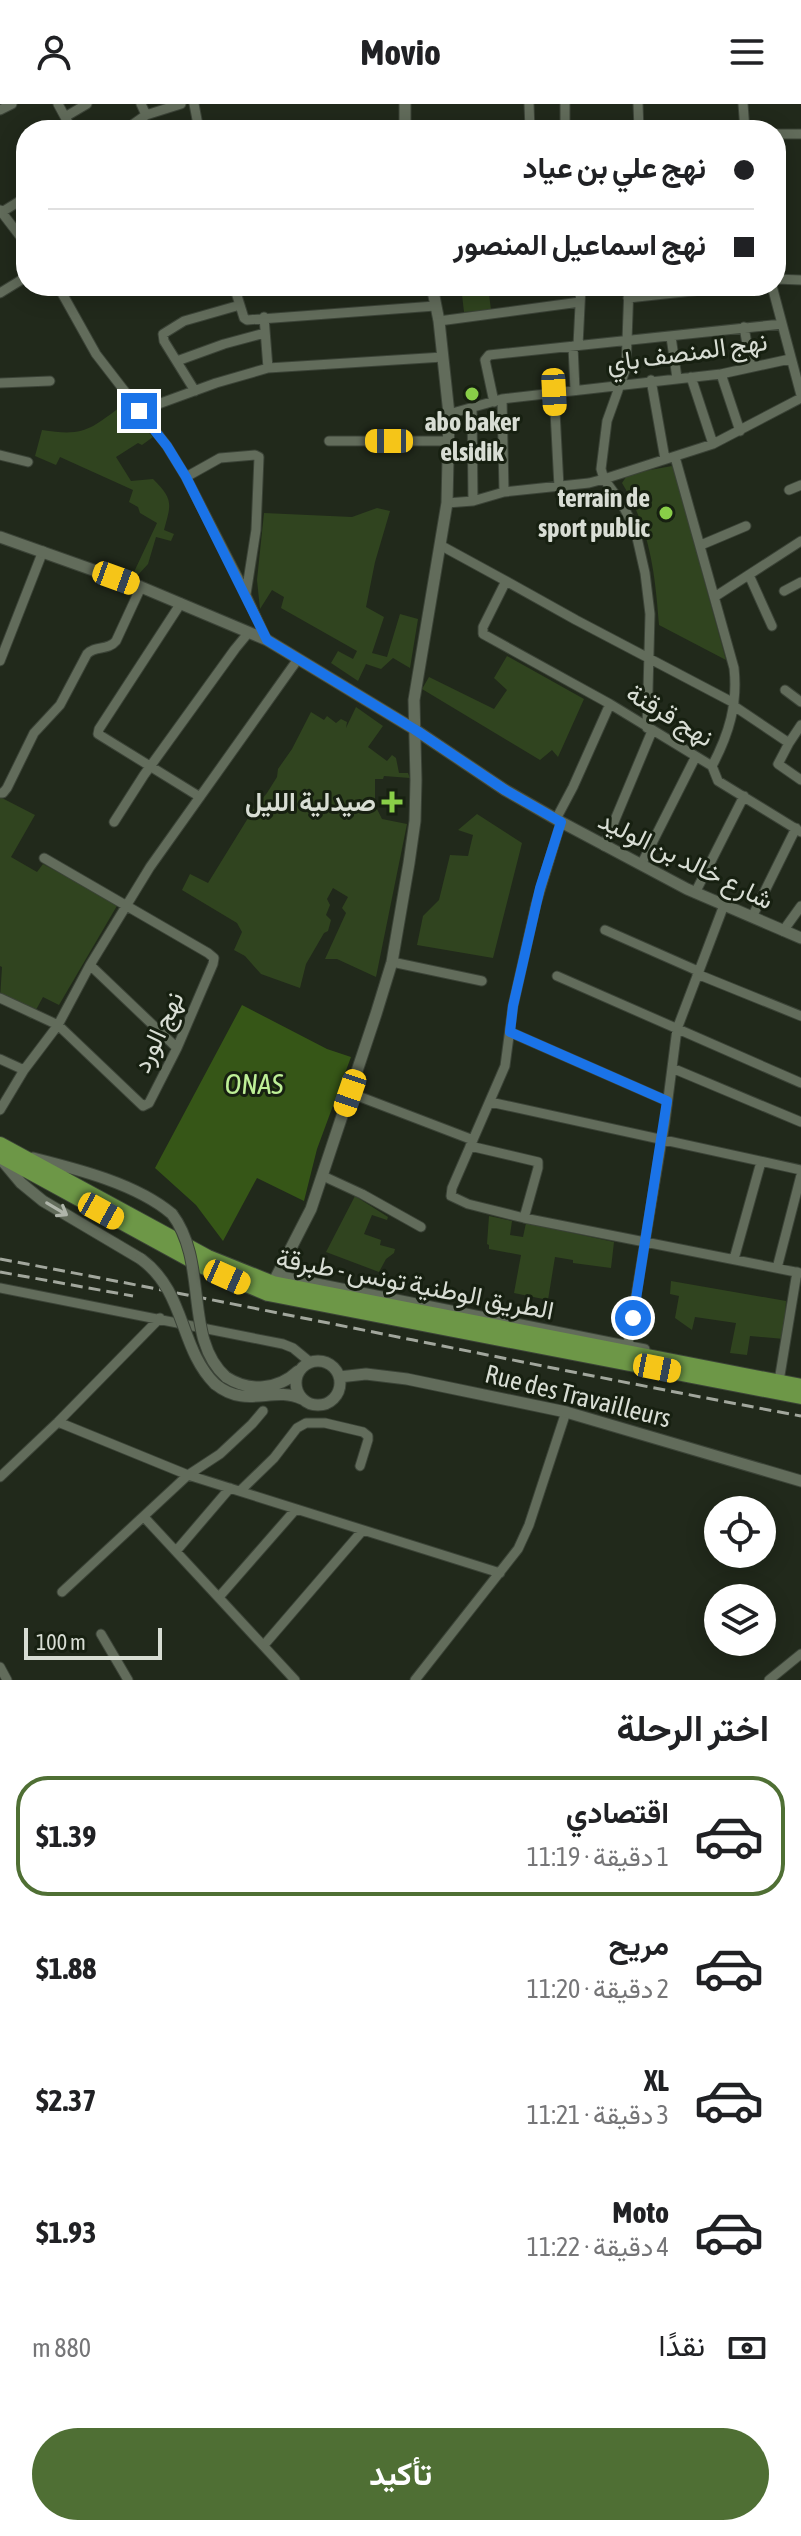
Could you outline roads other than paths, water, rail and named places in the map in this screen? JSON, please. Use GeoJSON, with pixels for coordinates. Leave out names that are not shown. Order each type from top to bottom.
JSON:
{"type":"FeatureCollection","features":[{"type":"Feature","properties":{"kind":"main road","name":"الطريق الوطنية تونس - طبرقة"},"geometry":{"type":"LineString","coordinates":[[3,1152],[208,1257],[273,1284],[801,1397]]}},
{"type":"Feature","properties":{"kind":"main road","name":"الطريق الوطنية تونس - طبرقة"},"geometry":{"type":"LineString","coordinates":[[273,1284],[628,1348],[801,1384]]}},
{"type":"Feature","properties":{"kind":"street"},"geometry":{"type":"LineString","coordinates":[[0,110],[12,104]]}},
{"type":"Feature","properties":{"kind":"street"},"geometry":{"type":"LineString","coordinates":[[58,104],[67,120]]}},
{"type":"Feature","properties":{"kind":"street"},"geometry":{"type":"LineString","coordinates":[[65,117],[87,104]]}},
{"type":"Feature","properties":{"kind":"street"},"geometry":{"type":"LineString","coordinates":[[141,104],[146,115]]}},
{"type":"Feature","properties":{"kind":"street"},"geometry":{"type":"LineString","coordinates":[[139,120],[181,104]]}},
{"type":"Feature","properties":{"kind":"street"},"geometry":{"type":"LineString","coordinates":[[1,211],[16,231]]}},
{"type":"Feature","properties":{"kind":"street"},"geometry":{"type":"LineString","coordinates":[[64,296],[96,354],[167,446],[186,477],[267,640]]}},
{"type":"Feature","properties":{"kind":"street"},"geometry":{"type":"LineString","coordinates":[[237,296],[245,319],[435,306]]}},
{"type":"Feature","properties":{"kind":"street"},"geometry":{"type":"LineString","coordinates":[[273,1284],[311,1209],[392,962],[415,821],[415,686],[447,503],[449,414],[434,296]]}},
{"type":"Feature","properties":{"kind":"street"},"geometry":{"type":"LineString","coordinates":[[575,390],[575,345],[580,296]]}},
{"type":"Feature","properties":{"kind":"street"},"geometry":{"type":"LineString","coordinates":[[604,846],[650,730],[649,596],[639,546],[628,515],[604,479],[601,469],[603,438],[619,385],[625,376],[628,298],[646,296]]}},
{"type":"Feature","properties":{"kind":"street"},"geometry":{"type":"LineString","coordinates":[[447,503],[604,479],[713,444],[801,397],[775,296]]}},
{"type":"Feature","properties":{"kind":"street"},"geometry":{"type":"LineString","coordinates":[[439,321],[580,302]]}},
{"type":"Feature","properties":{"kind":"street"},"geometry":{"type":"LineString","coordinates":[[195,391],[164,341],[165,332],[184,321],[240,305]]}},
{"type":"Feature","properties":{"kind":"street"},"geometry":{"type":"LineString","coordinates":[[264,317],[268,368]]}},
{"type":"Feature","properties":{"kind":"street"},"geometry":{"type":"LineString","coordinates":[[504,492],[498,400],[485,360],[487,356],[782,324]]}},
{"type":"Feature","properties":{"kind":"street"},"geometry":{"type":"LineString","coordinates":[[744,327],[751,367]]}},
{"type":"Feature","properties":{"kind":"street"},"geometry":{"type":"LineString","coordinates":[[177,361],[265,333]]}},
{"type":"Feature","properties":{"kind":"street"},"geometry":{"type":"LineString","coordinates":[[671,337],[677,378]]}},
{"type":"Feature","properties":{"kind":"street"},"geometry":{"type":"LineString","coordinates":[[139,411],[268,368],[443,357]]}},
{"type":"Feature","properties":{"kind":"street","name":"نهج المنصف باي"},"geometry":{"type":"LineString","coordinates":[[449,414],[498,400],[721,374],[790,359]]}},
{"type":"Feature","properties":{"kind":"street"},"geometry":{"type":"LineString","coordinates":[[721,374],[740,431]]}},
{"type":"Feature","properties":{"kind":"street"},"geometry":{"type":"LineString","coordinates":[[691,377],[713,444]]}},
{"type":"Feature","properties":{"kind":"street","name":"نهج قرقنة"},"geometry":{"type":"LineString","coordinates":[[506,581],[483,627],[483,634],[610,704],[712,766],[727,733],[734,705],[734,668],[701,545],[670,458],[651,380]]}},
{"type":"Feature","properties":{"kind":"street"},"geometry":{"type":"LineString","coordinates":[[0,383],[50,381]]}},
{"type":"Feature","properties":{"kind":"street"},"geometry":{"type":"LineString","coordinates":[[554,392],[559,487]]}},
{"type":"Feature","properties":{"kind":"street"},"geometry":{"type":"LineString","coordinates":[[472,409],[473,501]]}},
{"type":"Feature","properties":{"kind":"street"},"geometry":{"type":"LineString","coordinates":[[329,441],[449,441]]}},
{"type":"Feature","properties":{"kind":"street"},"geometry":{"type":"LineString","coordinates":[[0,455],[28,462]]}},
{"type":"Feature","properties":{"kind":"street"},"geometry":{"type":"LineString","coordinates":[[186,477],[220,458],[259,457],[256,530],[246,594]]}},
{"type":"Feature","properties":{"kind":"street"},"geometry":{"type":"LineString","coordinates":[[789,490],[801,485]]}},
{"type":"Feature","properties":{"kind":"street"},"geometry":{"type":"LineString","coordinates":[[701,545],[746,526]]}},
{"type":"Feature","properties":{"kind":"street","name":"شارع خالد بن الوليد"},"geometry":{"type":"LineString","coordinates":[[0,537],[141,587],[267,640],[414,729],[505,790],[604,846],[695,893],[801,938]]}},
{"type":"Feature","properties":{"kind":"street"},"geometry":{"type":"LineString","coordinates":[[716,596],[801,541]]}},
{"type":"Feature","properties":{"kind":"street"},"geometry":{"type":"LineString","coordinates":[[440,545],[734,705],[789,743]]}},
{"type":"Feature","properties":{"kind":"street"},"geometry":{"type":"LineString","coordinates":[[0,661],[43,551]]}},
{"type":"Feature","properties":{"kind":"street"},"geometry":{"type":"LineString","coordinates":[[749,575],[772,626]]}},
{"type":"Feature","properties":{"kind":"street"},"geometry":{"type":"LineString","coordinates":[[784,591],[801,582]]}},
{"type":"Feature","properties":{"kind":"street"},"geometry":{"type":"LineString","coordinates":[[0,793],[7,788],[34,733],[60,705],[87,654],[94,649],[109,647],[116,641],[141,587]]}},
{"type":"Feature","properties":{"kind":"street"},"geometry":{"type":"LineString","coordinates":[[181,603],[98,732],[100,737],[152,765],[200,797]]}},
{"type":"Feature","properties":{"kind":"street"},"geometry":{"type":"LineString","coordinates":[[114,822],[249,632]]}},
{"type":"Feature","properties":{"kind":"street"},"geometry":{"type":"LineString","coordinates":[[0,1110],[24,1070],[58,1025],[126,905],[298,659]]}},
{"type":"Feature","properties":{"kind":"street"},"geometry":{"type":"LineString","coordinates":[[785,690],[801,702]]}},
{"type":"Feature","properties":{"kind":"street"},"geometry":{"type":"LineString","coordinates":[[610,704],[558,820],[513,1006],[507,1060],[451,1196],[461,1202],[524,1218],[799,1273],[779,1380]]}},
{"type":"Feature","properties":{"kind":"street"},"geometry":{"type":"LineString","coordinates":[[801,725],[778,764],[801,780]]}},
{"type":"Feature","properties":{"kind":"street"},"geometry":{"type":"LineString","coordinates":[[641,865],[695,758]]}},
{"type":"Feature","properties":{"kind":"street"},"geometry":{"type":"LineString","coordinates":[[712,766],[718,781],[798,830],[752,917]]}},
{"type":"Feature","properties":{"kind":"street"},"geometry":{"type":"LineString","coordinates":[[695,893],[744,796]]}},
{"type":"Feature","properties":{"kind":"street"},"geometry":{"type":"LineString","coordinates":[[44,858],[126,905]]}},
{"type":"Feature","properties":{"kind":"street","name":"نهج الورد"},"geometry":{"type":"LineString","coordinates":[[58,1025],[143,1106],[149,1103],[177,1048],[214,958],[126,905]]}},
{"type":"Feature","properties":{"kind":"street"},"geometry":{"type":"LineString","coordinates":[[628,1348],[677,1029],[724,905]]}},
{"type":"Feature","properties":{"kind":"street"},"geometry":{"type":"LineString","coordinates":[[783,931],[801,906]]}},
{"type":"Feature","properties":{"kind":"street"},"geometry":{"type":"LineString","coordinates":[[605,930],[801,1016]]}},
{"type":"Feature","properties":{"kind":"street"},"geometry":{"type":"LineString","coordinates":[[392,962],[482,981]]}},
{"type":"Feature","properties":{"kind":"street"},"geometry":{"type":"LineString","coordinates":[[90,965],[177,1048]]}},
{"type":"Feature","properties":{"kind":"street"},"geometry":{"type":"LineString","coordinates":[[557,976],[801,1083]]}},
{"type":"Feature","properties":{"kind":"street"},"geometry":{"type":"LineString","coordinates":[[0,998],[58,1025]]}},
{"type":"Feature","properties":{"kind":"street"},"geometry":{"type":"LineString","coordinates":[[510,1032],[667,1101]]}},
{"type":"Feature","properties":{"kind":"street"},"geometry":{"type":"LineString","coordinates":[[0,1059],[24,1070]]}},
{"type":"Feature","properties":{"kind":"street"},"geometry":{"type":"LineString","coordinates":[[672,1068],[801,1122]]}},
{"type":"Feature","properties":{"kind":"street"},"geometry":{"type":"LineString","coordinates":[[350,1093],[472,1143],[538,1162],[524,1218]]}},
{"type":"Feature","properties":{"kind":"street"},"geometry":{"type":"LineString","coordinates":[[490,1102],[662,1138],[801,1172],[777,1268]]}},
{"type":"Feature","properties":{"kind":"street"},"geometry":{"type":"LineString","coordinates":[[3,1152],[95,1176],[152,1200],[172,1214],[183,1229],[190,1252],[205,1348],[214,1366],[226,1377],[245,1386],[267,1386],[287,1380],[306,1365],[321,1361],[331,1364],[339,1377],[339,1388],[330,1401],[315,1404],[287,1395],[240,1397],[215,1384],[201,1367],[178,1309],[154,1270],[141,1259],[43,1201],[21,1183],[3,1152]]}},
{"type":"Feature","properties":{"kind":"street"},"geometry":{"type":"LineString","coordinates":[[734,1259],[761,1162]]}},
{"type":"Feature","properties":{"kind":"street"},"geometry":{"type":"LineString","coordinates":[[323,1176],[421,1227]]}},
{"type":"Feature","properties":{"kind":"street"},"geometry":{"type":"LineString","coordinates":[[0,1288],[283,1344],[293,1348],[306,1365]]}},
{"type":"Feature","properties":{"kind":"street"},"geometry":{"type":"LineString","coordinates":[[0,1477],[160,1318]]}},
{"type":"Feature","properties":{"kind":"street"},"geometry":{"type":"LineString","coordinates":[[305,1401],[296,1388],[296,1377],[306,1365]]}},
{"type":"Feature","properties":{"kind":"street","name":"Rue des Travailleurs"},"geometry":{"type":"LineString","coordinates":[[339,1377],[366,1374],[407,1379],[566,1412],[801,1481]]}},
{"type":"Feature","properties":{"kind":"street"},"geometry":{"type":"LineString","coordinates":[[62,1592],[188,1475],[220,1454],[263,1411]]}},
{"type":"Feature","properties":{"kind":"street"},"geometry":{"type":"LineString","coordinates":[[415,1680],[518,1549],[529,1525],[566,1412]]}},
{"type":"Feature","properties":{"kind":"street"},"geometry":{"type":"LineString","coordinates":[[58,1422],[188,1475],[500,1573]]}},
{"type":"Feature","properties":{"kind":"street"},"geometry":{"type":"LineString","coordinates":[[177,1550],[235,1489],[274,1458],[297,1428],[313,1422],[363,1432],[368,1436],[360,1466]]}},
{"type":"Feature","properties":{"kind":"street"},"geometry":{"type":"LineString","coordinates":[[219,1597],[296,1509]]}},
{"type":"Feature","properties":{"kind":"street"},"geometry":{"type":"LineString","coordinates":[[144,1517],[295,1680]]}},
{"type":"Feature","properties":{"kind":"street"},"geometry":{"type":"LineString","coordinates":[[264,1645],[363,1530]]}},
{"type":"Feature","properties":{"kind":"street"},"geometry":{"type":"LineString","coordinates":[[101,1634],[128,1680]]}},
{"type":"Feature","properties":{"kind":"street"},"geometry":{"type":"LineString","coordinates":[[769,1680],[801,1654]]}},
{"type":"Feature","properties":{"kind":"street"},"geometry":{"type":"LineString","coordinates":[[0,1667],[7,1680]]}},
{"type":"Feature","properties":{"kind":"water","name":"ONAS"},"geometry":{"type":"Polygon","coordinates":[[[242,1005],[327,1049],[351,1057],[317,1149],[304,1201],[257,1178],[223,1241],[196,1205],[155,1168],[242,1005]]]}},
{"type":"Feature","properties":{"kind":"railway"},"geometry":{"type":"LineString","coordinates":[[0,1259],[801,1416]]}},
{"type":"Feature","properties":{"kind":"railway"},"geometry":{"type":"LineString","coordinates":[[0,1272],[133,1296]]}},
{"type":"Feature","properties":{"kind":"place","name":"abo baker elsidik"},"geometry":{"type":"Point","coordinates":[472,394]}},
{"type":"Feature","properties":{"kind":"place","name":"terrain de sport public"},"geometry":{"type":"Point","coordinates":[666,513]}},
{"type":"Feature","properties":{"kind":"place","name":"صيدلية الليل"},"geometry":{"type":"Point","coordinates":[392,802]}}]}
